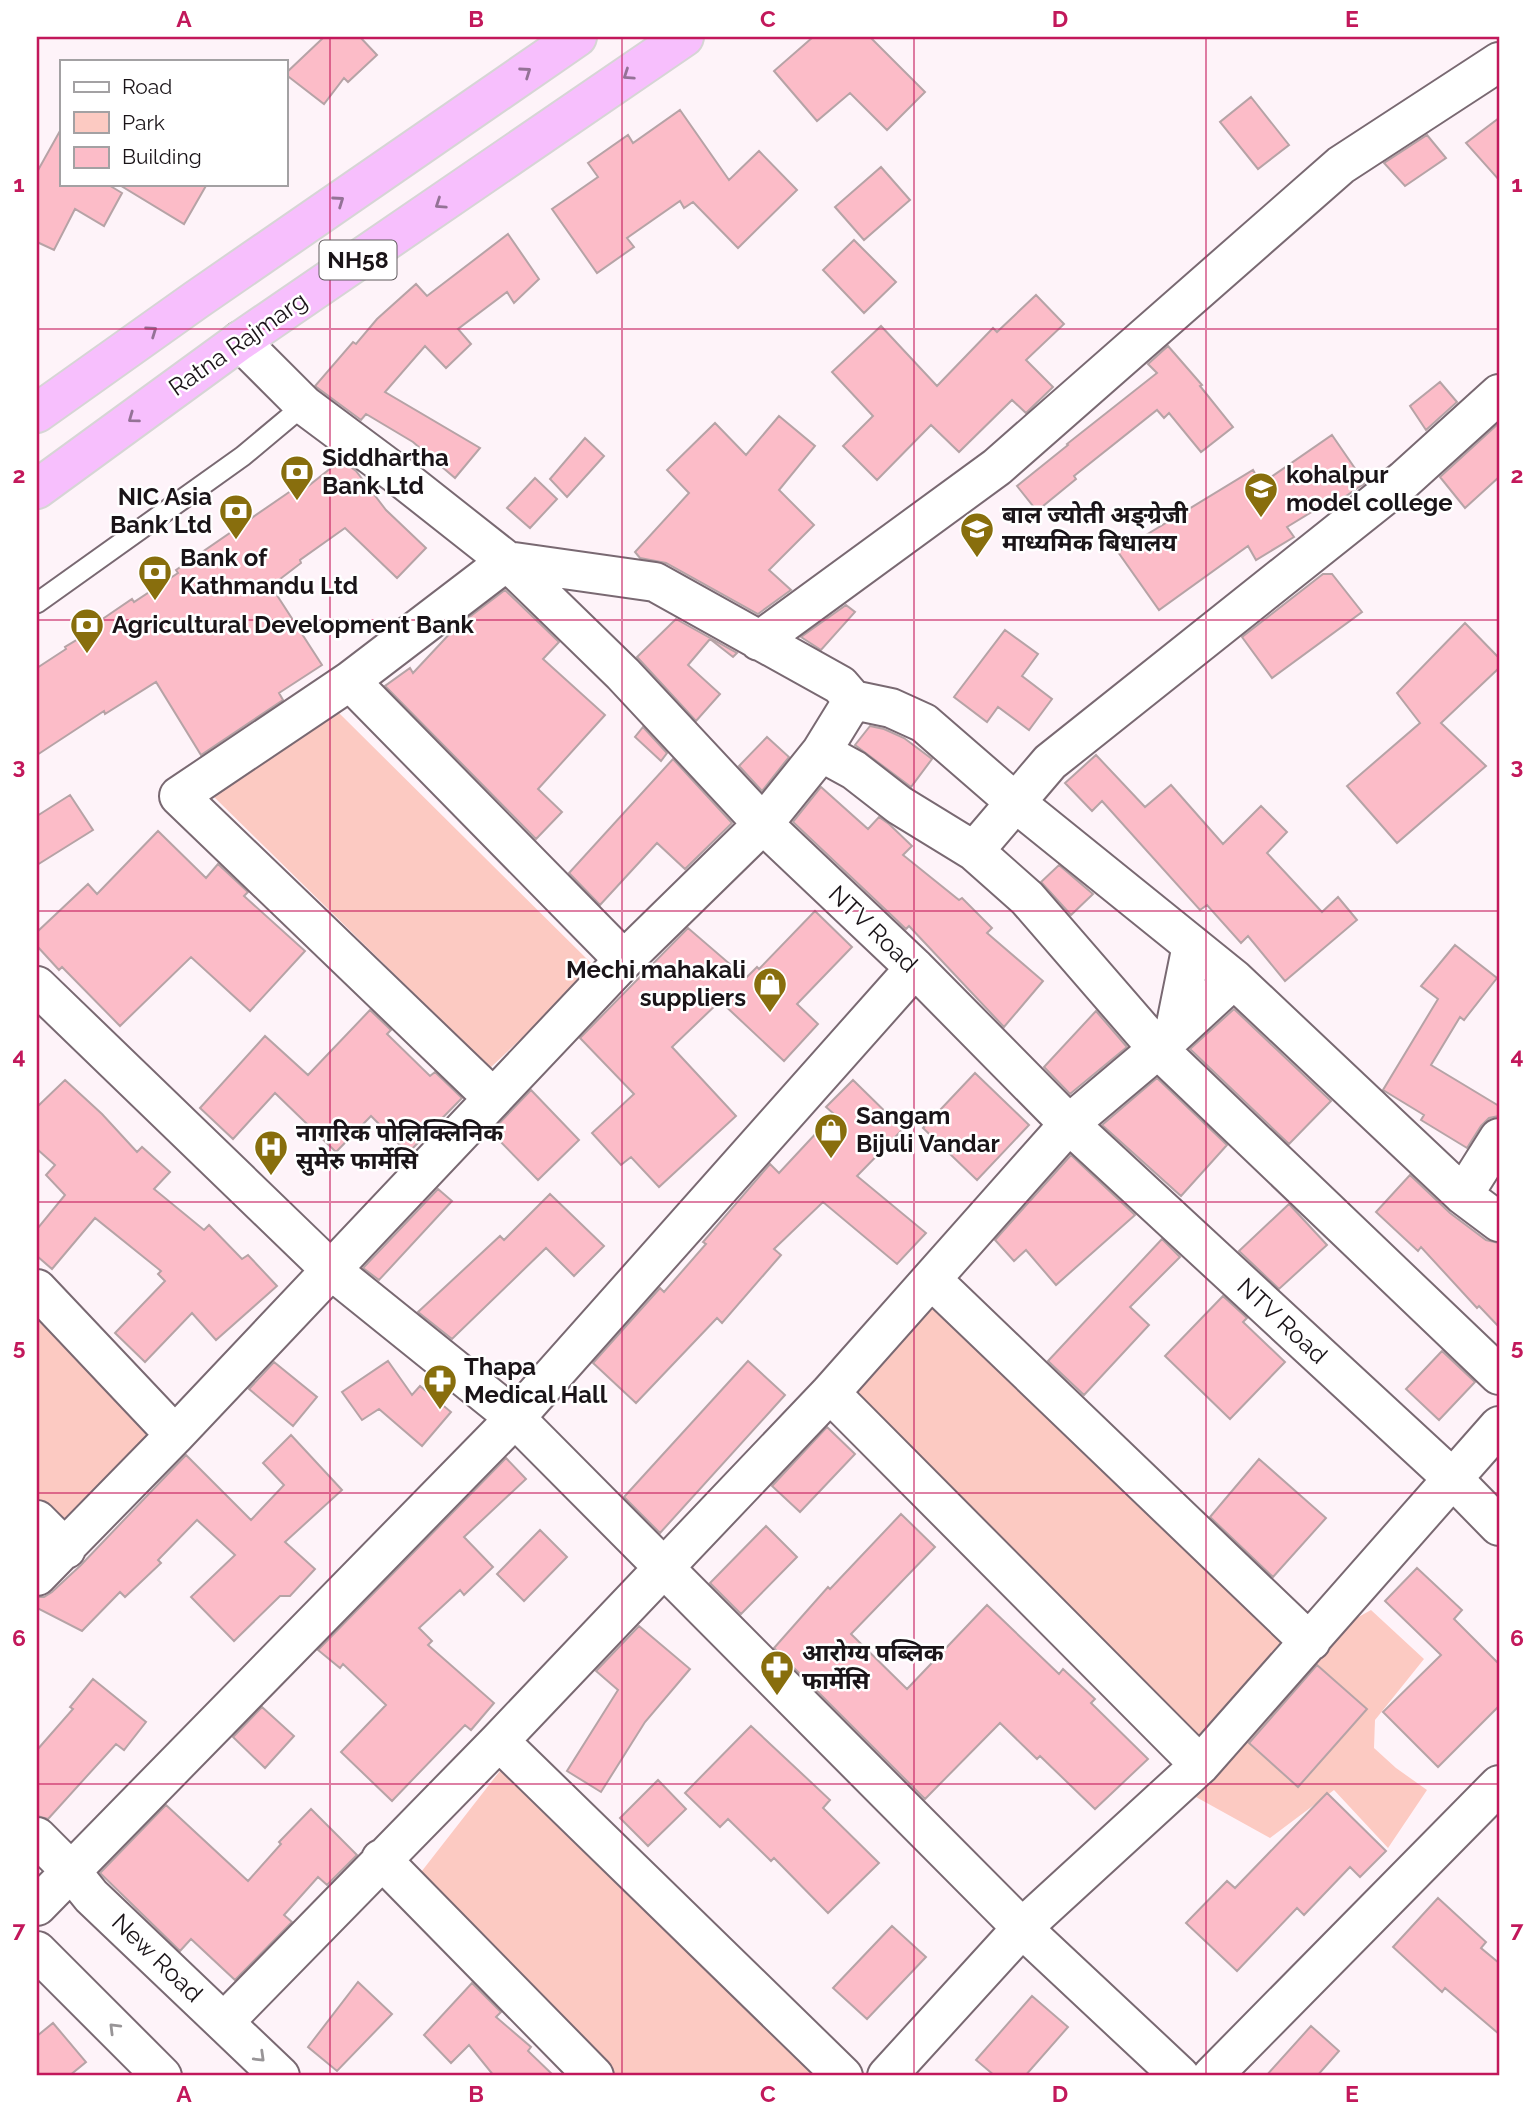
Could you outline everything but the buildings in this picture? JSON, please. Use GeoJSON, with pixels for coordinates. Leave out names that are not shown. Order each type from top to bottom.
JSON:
{"type":"FeatureCollection","features":[{"type":"Feature","properties":{"kind":"highway","name":"NH58"},"geometry":{"type":"LineString","coordinates":[[37,414],[196,300],[577,37]]}},
{"type":"Feature","properties":{"kind":"highway","name":"Ratna Rajmarg"},"geometry":{"type":"LineString","coordinates":[[37,489],[240,341],[684,37]]}},
{"type":"Feature","properties":{"kind":"street"},"geometry":{"type":"LineString","coordinates":[[759,641],[997,467],[1341,165],[1499,62]]}},
{"type":"Feature","properties":{"kind":"street","name":"NTV Road"},"geometry":{"type":"LineString","coordinates":[[240,341],[304,405],[507,561],[623,674],[763,824],[915,968],[1069,1125],[1452,1478],[1499,1526]]}},
{"type":"Feature","properties":{"kind":"street"},"geometry":{"type":"LineString","coordinates":[[974,852],[1050,762],[1404,480],[1499,394]]}},
{"type":"Feature","properties":{"kind":"street"},"geometry":{"type":"LineString","coordinates":[[492,1097],[179,796],[350,681],[507,561],[655,582],[841,685],[853,700],[891,708],[924,723],[1016,803],[1234,979],[1464,1195],[1499,1222]]}},
{"type":"Feature","properties":{"kind":"street"},"geometry":{"type":"LineString","coordinates":[[350,681],[624,960]]}},
{"type":"Feature","properties":{"kind":"street"},"geometry":{"type":"LineString","coordinates":[[37,1576],[175,1435],[624,960],[763,824],[821,752],[853,700]]}},
{"type":"Feature","properties":{"kind":"street"},"geometry":{"type":"LineString","coordinates":[[821,752],[854,770],[899,805],[974,852],[1027,898],[1499,1375]]}},
{"type":"Feature","properties":{"kind":"street"},"geometry":{"type":"LineString","coordinates":[[1166,1041],[1192,945]]}},
{"type":"Feature","properties":{"kind":"street"},"geometry":{"type":"LineString","coordinates":[[37,1906],[514,1418],[915,968]]}},
{"type":"Feature","properties":{"kind":"street"},"geometry":{"type":"LineString","coordinates":[[223,2022],[499,1741],[830,1393],[1069,1125],[1234,979]]}},
{"type":"Feature","properties":{"kind":"street"},"geometry":{"type":"LineString","coordinates":[[37,986],[330,1269],[514,1418],[1022,1927],[1180,2076]]}},
{"type":"Feature","properties":{"kind":"street"},"geometry":{"type":"LineString","coordinates":[[1464,1195],[1499,1138]]}},
{"type":"Feature","properties":{"kind":"street"},"geometry":{"type":"LineString","coordinates":[[932,1280],[1292,1626],[1311,1640]]}},
{"type":"Feature","properties":{"kind":"street"},"geometry":{"type":"LineString","coordinates":[[37,1289],[175,1435]]}},
{"type":"Feature","properties":{"kind":"street"},"geometry":{"type":"LineString","coordinates":[[830,1393],[1200,1765]]}},
{"type":"Feature","properties":{"kind":"street"},"geometry":{"type":"LineString","coordinates":[[887,2076],[1022,1927],[1200,1765],[1499,1426]]}},
{"type":"Feature","properties":{"kind":"street"},"geometry":{"type":"LineString","coordinates":[[37,1520],[66,1549]]}},
{"type":"Feature","properties":{"kind":"street"},"geometry":{"type":"LineString","coordinates":[[499,1741],[842,2076]]}},
{"type":"Feature","properties":{"kind":"street"},"geometry":{"type":"LineString","coordinates":[[1212,2076],[1499,1785]]}},
{"type":"Feature","properties":{"kind":"street","name":"New Road"},"geometry":{"type":"LineString","coordinates":[[37,1837],[71,1871],[91,1896],[280,2076]]}},
{"type":"Feature","properties":{"kind":"street"},"geometry":{"type":"LineString","coordinates":[[381,1859],[594,2076]]}},
{"type":"Feature","properties":{"kind":"street"},"geometry":{"type":"LineString","coordinates":[[37,1951],[162,2076]]}},
{"type":"Feature","properties":{"kind":"lane"},"geometry":{"type":"LineString","coordinates":[[37,603],[243,456],[304,405]]}},
{"type":"Feature","properties":{"kind":"green space"},"geometry":{"type":"Polygon","coordinates":[[[338,712],[596,968],[490,1068],[212,795],[338,712]]]}},
{"type":"Feature","properties":{"kind":"green space"},"geometry":{"type":"Polygon","coordinates":[[[37,1289],[175,1435],[66,1549],[37,1520],[37,1289]]]}},
{"type":"Feature","properties":{"kind":"green space"},"geometry":{"type":"Polygon","coordinates":[[[930,1290],[1302,1635],[1196,1754],[839,1392],[930,1290]]]}},
{"type":"Feature","properties":{"kind":"green space"},"geometry":{"type":"Polygon","coordinates":[[[1371,1610],[1424,1659],[1375,1720],[1374,1748],[1427,1790],[1388,1848],[1334,1790],[1270,1838],[1196,1797],[1223,1746],[1330,1633],[1371,1610]]]}},
{"type":"Feature","properties":{"kind":"green space"},"geometry":{"type":"Polygon","coordinates":[[[503,1767],[823,2076],[615,2076],[418,1876],[503,1767]]]}},
{"type":"Feature","properties":{"kind":"place","name":"Siddhartha Bank Ltd"},"geometry":{"type":"Point","coordinates":[297,502]}},
{"type":"Feature","properties":{"kind":"place","name":"kohalpur model college"},"geometry":{"type":"Point","coordinates":[1261,519]}},
{"type":"Feature","properties":{"kind":"place","name":"NIC Asia Bank Ltd"},"geometry":{"type":"Point","coordinates":[236,541]}},
{"type":"Feature","properties":{"kind":"place","name":"बाल ज्योती अङ्ग्रेजी माध्यमिक बिधालय"},"geometry":{"type":"Point","coordinates":[977,559]}},
{"type":"Feature","properties":{"kind":"place","name":"Bank of Kathmandu Ltd"},"geometry":{"type":"Point","coordinates":[155,602]}},
{"type":"Feature","properties":{"kind":"place","name":"Agricultural Development Bank"},"geometry":{"type":"Point","coordinates":[87,655]}},
{"type":"Feature","properties":{"kind":"place","name":"Mechi mahakali suppliers"},"geometry":{"type":"Point","coordinates":[770,1014]}},
{"type":"Feature","properties":{"kind":"place","name":"Sangam Bijuli Vandar"},"geometry":{"type":"Point","coordinates":[831,1160]}},
{"type":"Feature","properties":{"kind":"place","name":"नागरिक पोलिक्लिनिक सुमेरु फार्मेसि"},"geometry":{"type":"Point","coordinates":[271,1177]}},
{"type":"Feature","properties":{"kind":"place","name":"Thapa Medical Hall"},"geometry":{"type":"Point","coordinates":[440,1411]}},
{"type":"Feature","properties":{"kind":"place","name":"आरोग्य पब्लिक फार्मेसि"},"geometry":{"type":"Point","coordinates":[777,1697]}}]}
